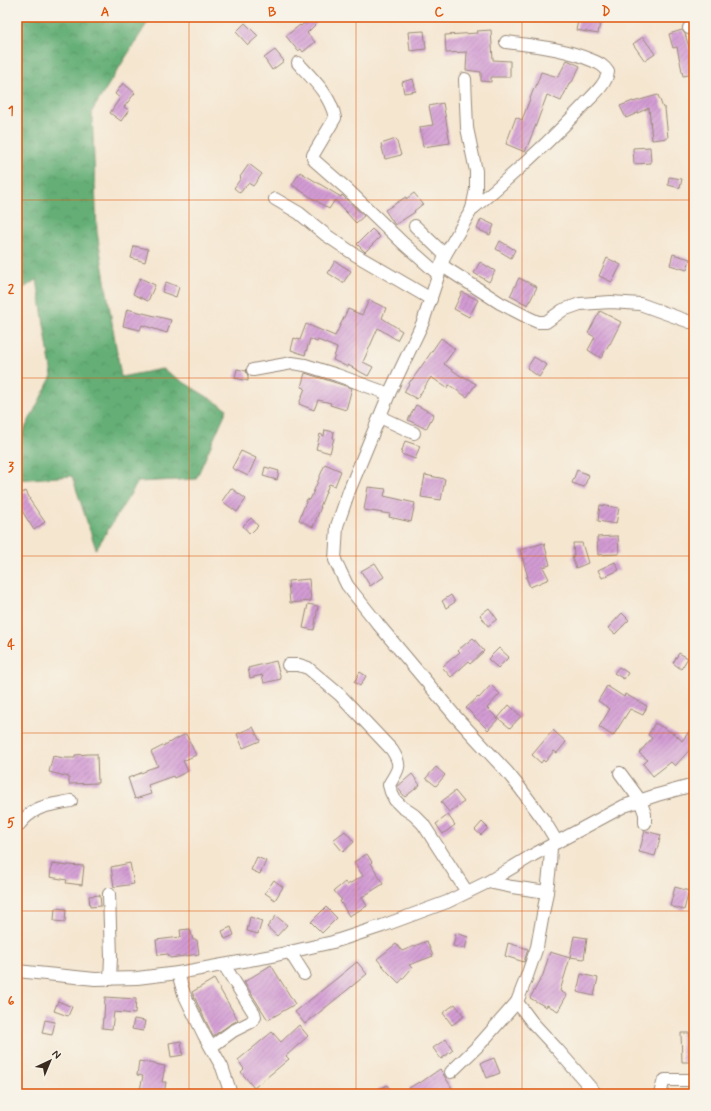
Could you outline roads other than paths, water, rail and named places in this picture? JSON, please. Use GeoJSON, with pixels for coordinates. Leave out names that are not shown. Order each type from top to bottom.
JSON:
{"type":"FeatureCollection","features":[{"type":"Feature","properties":{"kind":"street"},"geometry":{"type":"LineString","coordinates":[[472,209],[505,182],[552,138],[600,88],[607,77],[608,72],[601,64],[578,54],[551,48],[506,42]]}},
{"type":"Feature","properties":{"kind":"street"},"geometry":{"type":"LineString","coordinates":[[298,63],[314,80],[334,110],[335,118],[313,155],[313,158],[404,244],[441,265],[500,303],[538,322],[546,322],[562,310],[580,304],[612,302],[640,304],[690,322]]}},
{"type":"Feature","properties":{"kind":"street"},"geometry":{"type":"LineString","coordinates":[[451,1072],[480,1044],[517,1002],[537,948],[554,844],[534,806],[512,777],[456,717],[374,619],[347,585],[335,560],[337,526],[349,491],[389,394],[423,322],[441,265],[472,209],[476,189],[476,171],[467,128],[465,78]]}},
{"type":"Feature","properties":{"kind":"street"},"geometry":{"type":"LineString","coordinates":[[275,199],[299,213],[326,235],[354,254],[431,299]]}},
{"type":"Feature","properties":{"kind":"street"},"geometry":{"type":"LineString","coordinates":[[415,226],[441,265]]}},
{"type":"Feature","properties":{"kind":"street"},"geometry":{"type":"LineString","coordinates":[[253,370],[292,363],[305,365],[338,375],[389,394]]}},
{"type":"Feature","properties":{"kind":"street"},"geometry":{"type":"LineString","coordinates":[[380,417],[414,433]]}},
{"type":"Feature","properties":{"kind":"street"},"geometry":{"type":"LineString","coordinates":[[288,665],[299,665],[308,668],[340,695],[392,750],[397,758],[399,766],[389,785],[395,800],[423,824],[468,892]]}},
{"type":"Feature","properties":{"kind":"street"},"geometry":{"type":"LineString","coordinates":[[620,773],[640,800],[645,814],[645,823]]}},
{"type":"Feature","properties":{"kind":"street"},"geometry":{"type":"LineString","coordinates":[[17,971],[95,979],[137,978],[224,965],[333,942],[447,902],[488,882],[618,809],[640,800],[694,785]]}},
{"type":"Feature","properties":{"kind":"street"},"geometry":{"type":"LineString","coordinates":[[17,827],[30,813],[40,808],[71,801]]}},
{"type":"Feature","properties":{"kind":"street"},"geometry":{"type":"LineString","coordinates":[[488,882],[547,892]]}},
{"type":"Feature","properties":{"kind":"street"},"geometry":{"type":"LineString","coordinates":[[109,894],[111,957],[110,978]]}},
{"type":"Feature","properties":{"kind":"street"},"geometry":{"type":"LineString","coordinates":[[290,952],[304,974]]}},
{"type":"Feature","properties":{"kind":"street"},"geometry":{"type":"LineString","coordinates":[[211,1047],[232,1031],[252,1022],[254,1018],[254,1014],[224,965]]}},
{"type":"Feature","properties":{"kind":"street"},"geometry":{"type":"LineString","coordinates":[[178,973],[184,994],[222,1067],[231,1094]]}},
{"type":"Feature","properties":{"kind":"street"},"geometry":{"type":"LineString","coordinates":[[517,1002],[532,1022],[558,1049],[596,1094]]}},
{"type":"Feature","properties":{"kind":"street"},"geometry":{"type":"LineString","coordinates":[[660,1094],[663,1082],[665,1080],[694,1080]]}}]}
